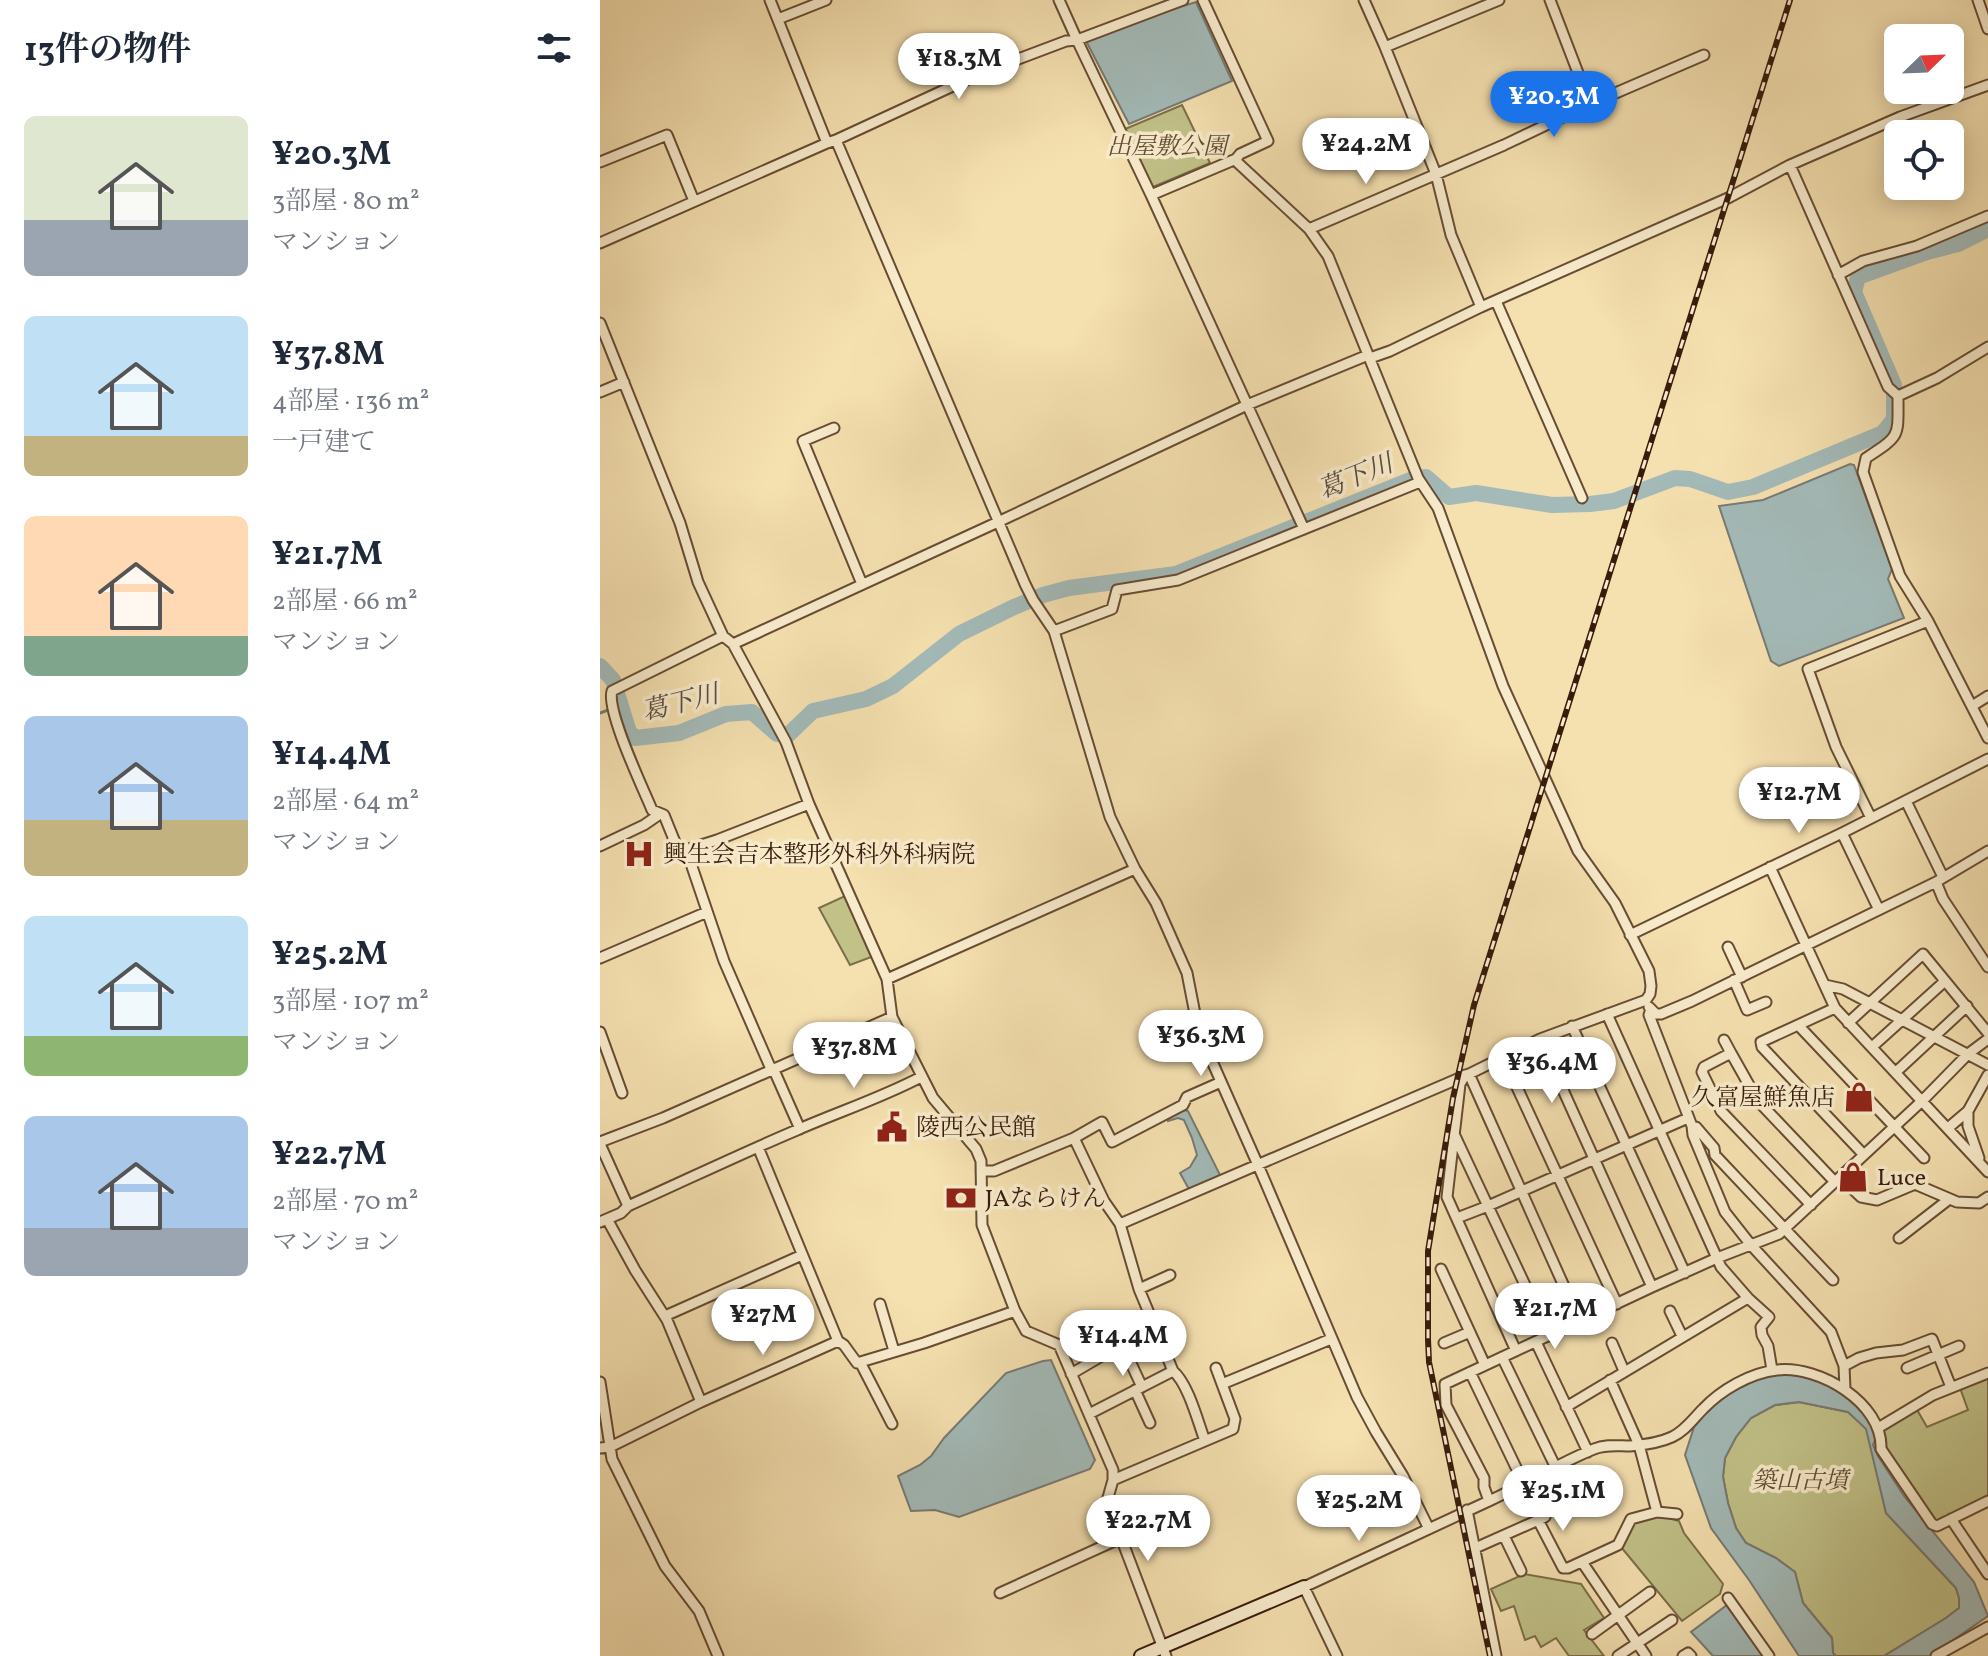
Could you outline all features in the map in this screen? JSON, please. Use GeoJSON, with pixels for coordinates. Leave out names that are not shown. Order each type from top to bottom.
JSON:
{"type":"FeatureCollection","features":[{"type":"Feature","properties":{"kind":"street"},"geometry":{"type":"LineString","coordinates":[[770,0],[1025,584],[1054,631],[1110,817],[1135,869],[1156,903],[1187,973],[1196,1019],[1207,1050],[1331,1339],[1357,1397],[1403,1476],[1429,1529]]}},
{"type":"Feature","properties":{"kind":"street"},"geometry":{"type":"LineString","coordinates":[[778,19],[826,0]]}},
{"type":"Feature","properties":{"kind":"street"},"geometry":{"type":"LineString","coordinates":[[1059,0],[1304,529]]}},
{"type":"Feature","properties":{"kind":"street"},"geometry":{"type":"LineString","coordinates":[[600,243],[981,73],[1183,0]]}},
{"type":"Feature","properties":{"kind":"street"},"geometry":{"type":"LineString","coordinates":[[1151,195],[1236,159],[1268,141],[1203,0]]}},
{"type":"Feature","properties":{"kind":"street"},"geometry":{"type":"LineString","coordinates":[[1364,0],[1436,174],[1451,235],[1481,307]]}},
{"type":"Feature","properties":{"kind":"street"},"geometry":{"type":"LineString","coordinates":[[1385,47],[1499,0]]}},
{"type":"Feature","properties":{"kind":"street"},"geometry":{"type":"LineString","coordinates":[[1550,0],[1590,104]]}},
{"type":"Feature","properties":{"kind":"street"},"geometry":{"type":"LineString","coordinates":[[1978,0],[1988,29]]}},
{"type":"Feature","properties":{"kind":"street"},"geometry":{"type":"LineString","coordinates":[[1309,229],[1704,55]]}},
{"type":"Feature","properties":{"kind":"street"},"geometry":{"type":"LineString","coordinates":[[733,644],[1247,405],[1369,356],[1390,351],[1900,117],[1986,86],[1988,97]]}},
{"type":"Feature","properties":{"kind":"street"},"geometry":{"type":"LineString","coordinates":[[600,162],[667,135],[694,201]]}},
{"type":"Feature","properties":{"kind":"street"},"geometry":{"type":"LineString","coordinates":[[1236,159],[1309,229],[1328,256],[1420,482],[1438,508],[1503,686],[1578,851],[1615,903],[1649,971],[1649,1015],[1725,1212],[1831,1332],[1844,1366],[1845,1389]]}},
{"type":"Feature","properties":{"kind":"street"},"geometry":{"type":"LineString","coordinates":[[1790,165],[1888,387],[1898,396],[1898,427],[1894,440],[1866,458],[1863,472],[1900,576],[1928,621],[1988,738]]}},
{"type":"Feature","properties":{"kind":"street"},"geometry":{"type":"LineString","coordinates":[[1838,275],[1863,261],[1917,246],[1988,216]]}},
{"type":"Feature","properties":{"kind":"street"},"geometry":{"type":"LineString","coordinates":[[1496,301],[1582,498]]}},
{"type":"Feature","properties":{"kind":"street"},"geometry":{"type":"LineString","coordinates":[[600,323],[680,523],[698,582],[723,636],[733,644],[786,742],[809,804],[887,979],[892,1017],[921,1077],[940,1107],[976,1149],[981,1161],[982,1225],[1015,1311],[1026,1331],[1059,1345],[1113,1470],[1107,1501],[1164,1652]]}},
{"type":"Feature","properties":{"kind":"street"},"geometry":{"type":"LineString","coordinates":[[1898,396],[1937,378],[1988,347]]}},
{"type":"Feature","properties":{"kind":"street"},"geometry":{"type":"LineString","coordinates":[[600,392],[624,382]]}},
{"type":"Feature","properties":{"kind":"street"},"geometry":{"type":"LineString","coordinates":[[834,428],[803,441],[862,584]]}},
{"type":"Feature","properties":{"kind":"street"},"geometry":{"type":"LineString","coordinates":[[1054,631],[1112,609],[1117,590],[1178,580],[1420,482]]}},
{"type":"Feature","properties":{"kind":"street"},"geometry":{"type":"LineString","coordinates":[[1871,818],[1836,747],[1808,669],[1928,621]]}},
{"type":"Feature","properties":{"kind":"street"},"geometry":{"type":"LineString","coordinates":[[723,636],[612,691],[610,699],[624,741],[652,810],[664,815],[679,852],[809,804]]}},
{"type":"Feature","properties":{"kind":"street"},"geometry":{"type":"LineString","coordinates":[[1972,706],[1988,696]]}},
{"type":"Feature","properties":{"kind":"street"},"geometry":{"type":"LineString","coordinates":[[1630,935],[1988,759]]}},
{"type":"Feature","properties":{"kind":"street"},"geometry":{"type":"LineString","coordinates":[[1906,801],[1940,880],[1943,899],[1988,967]]}},
{"type":"Feature","properties":{"kind":"street"},"geometry":{"type":"LineString","coordinates":[[600,846],[660,814]]}},
{"type":"Feature","properties":{"kind":"street"},"geometry":{"type":"LineString","coordinates":[[1842,833],[1879,910]]}},
{"type":"Feature","properties":{"kind":"street"},"geometry":{"type":"LineString","coordinates":[[686,849],[724,961],[800,1129]]}},
{"type":"Feature","properties":{"kind":"street"},"geometry":{"type":"LineString","coordinates":[[1648,1004],[1656,1014],[1661,1014],[1940,880],[1988,851]]}},
{"type":"Feature","properties":{"kind":"street"},"geometry":{"type":"LineString","coordinates":[[1770,867],[1835,1008],[1988,1172]]}},
{"type":"Feature","properties":{"kind":"street"},"geometry":{"type":"LineString","coordinates":[[887,979],[1135,869]]}},
{"type":"Feature","properties":{"kind":"street"},"geometry":{"type":"LineString","coordinates":[[600,958],[707,912]]}},
{"type":"Feature","properties":{"kind":"street"},"geometry":{"type":"LineString","coordinates":[[1728,947],[1747,1010],[1766,1002]]}},
{"type":"Feature","properties":{"kind":"street"},"geometry":{"type":"LineString","coordinates":[[1848,1023],[1923,954],[1988,1033]]}},
{"type":"Feature","properties":{"kind":"street"},"geometry":{"type":"LineString","coordinates":[[1872,1047],[1945,981]]}},
{"type":"Feature","properties":{"kind":"street"},"geometry":{"type":"LineString","coordinates":[[1825,985],[1843,989],[1988,1065]]}},
{"type":"Feature","properties":{"kind":"street"},"geometry":{"type":"LineString","coordinates":[[1120,1224],[1467,1074],[1540,1039],[1607,1014],[1648,1004]]}},
{"type":"Feature","properties":{"kind":"street"},"geometry":{"type":"LineString","coordinates":[[1896,1072],[1967,1006]]}},
{"type":"Feature","properties":{"kind":"street"},"geometry":{"type":"LineString","coordinates":[[1835,1008],[1761,1042],[1762,1047],[1864,1155]]}},
{"type":"Feature","properties":{"kind":"street"},"geometry":{"type":"LineString","coordinates":[[1607,1014],[1721,1267],[1769,1317],[1761,1327],[1772,1370]]}},
{"type":"Feature","properties":{"kind":"street"},"geometry":{"type":"LineString","coordinates":[[628,1206],[600,1143],[892,1017]]}},
{"type":"Feature","properties":{"kind":"street"},"geometry":{"type":"LineString","coordinates":[[1798,1025],[1924,1158]]}},
{"type":"Feature","properties":{"kind":"street"},"geometry":{"type":"LineString","coordinates":[[1572,1026],[1685,1273]]}},
{"type":"Feature","properties":{"kind":"street"},"geometry":{"type":"LineString","coordinates":[[600,1032],[622,1093]]}},
{"type":"Feature","properties":{"kind":"street"},"geometry":{"type":"LineString","coordinates":[[1540,1039],[1652,1287]]}},
{"type":"Feature","properties":{"kind":"street"},"geometry":{"type":"LineString","coordinates":[[1489,1501],[1484,1478],[1446,1405],[1445,1384],[1652,1287],[1779,1234],[1968,1054],[1988,1039]]}},
{"type":"Feature","properties":{"kind":"street"},"geometry":{"type":"LineString","coordinates":[[1724,1040],[1758,1101],[1837,1179],[1861,1197],[1877,1200],[1915,1184],[1957,1202],[1979,1203],[1988,1197]]}},
{"type":"Feature","properties":{"kind":"street"},"geometry":{"type":"LineString","coordinates":[[1731,1053],[1704,1067],[1702,1072],[1721,1111],[1811,1205]]}},
{"type":"Feature","properties":{"kind":"street"},"geometry":{"type":"LineString","coordinates":[[1503,1057],[1617,1304]]}},
{"type":"Feature","properties":{"kind":"street"},"geometry":{"type":"LineString","coordinates":[[1467,1074],[1460,1084],[1447,1197],[1516,1351]]}},
{"type":"Feature","properties":{"kind":"street"},"geometry":{"type":"LineString","coordinates":[[1467,1074],[1580,1322]]}},
{"type":"Feature","properties":{"kind":"street"},"geometry":{"type":"LineString","coordinates":[[1948,1128],[1968,1111],[1988,1075]]}},
{"type":"Feature","properties":{"kind":"street"},"geometry":{"type":"LineString","coordinates":[[701,1402],[665,1316],[603,1221],[621,1213],[628,1206],[758,1147],[921,1077]]}},
{"type":"Feature","properties":{"kind":"street"},"geometry":{"type":"LineString","coordinates":[[981,1171],[994,1171],[1074,1138],[1102,1122],[1112,1142],[1183,1105],[1187,1097],[1221,1082]]}},
{"type":"Feature","properties":{"kind":"street"},"geometry":{"type":"LineString","coordinates":[[1968,1111],[1968,1126],[1981,1163]]}},
{"type":"Feature","properties":{"kind":"street"},"geometry":{"type":"LineString","coordinates":[[1457,1218],[1625,1145],[1690,1122]]}},
{"type":"Feature","properties":{"kind":"street"},"geometry":{"type":"LineString","coordinates":[[1690,1122],[1714,1148],[1715,1155],[1833,1280]]}},
{"type":"Feature","properties":{"kind":"street"},"geometry":{"type":"LineString","coordinates":[[1455,1136],[1549,1336]]}},
{"type":"Feature","properties":{"kind":"street"},"geometry":{"type":"LineString","coordinates":[[1074,1138],[1104,1201],[1120,1224],[1139,1289],[1173,1371],[1179,1375],[1205,1441]]}},
{"type":"Feature","properties":{"kind":"street"},"geometry":{"type":"LineString","coordinates":[[1976,1149],[1988,1143]]}},
{"type":"Feature","properties":{"kind":"street"},"geometry":{"type":"LineString","coordinates":[[758,1147],[838,1341],[857,1363],[1015,1311]]}},
{"type":"Feature","properties":{"kind":"street"},"geometry":{"type":"LineString","coordinates":[[1899,1238],[1948,1200]]}},
{"type":"Feature","properties":{"kind":"street"},"geometry":{"type":"LineString","coordinates":[[665,1316],[802,1255]]}},
{"type":"Feature","properties":{"kind":"street"},"geometry":{"type":"LineString","coordinates":[[1441,1269],[1485,1365]]}},
{"type":"Feature","properties":{"kind":"street"},"geometry":{"type":"LineString","coordinates":[[1139,1289],[1170,1275]]}},
{"type":"Feature","properties":{"kind":"street"},"geometry":{"type":"LineString","coordinates":[[1566,1407],[1748,1298]]}},
{"type":"Feature","properties":{"kind":"street"},"geometry":{"type":"LineString","coordinates":[[880,1304],[894,1351]]}},
{"type":"Feature","properties":{"kind":"street"},"geometry":{"type":"LineString","coordinates":[[1670,1311],[1682,1336]]}},
{"type":"Feature","properties":{"kind":"street"},"geometry":{"type":"LineString","coordinates":[[1071,1374],[1155,1328]]}},
{"type":"Feature","properties":{"kind":"street"},"geometry":{"type":"LineString","coordinates":[[1444,1343],[1470,1332]]}},
{"type":"Feature","properties":{"kind":"street"},"geometry":{"type":"LineString","coordinates":[[1222,1384],[1331,1339]]}},
{"type":"Feature","properties":{"kind":"street"},"geometry":{"type":"LineString","coordinates":[[1844,1366],[1859,1358],[1903,1350],[1932,1339],[1951,1387]]}},
{"type":"Feature","properties":{"kind":"street"},"geometry":{"type":"LineString","coordinates":[[605,1447],[838,1341]]}},
{"type":"Feature","properties":{"kind":"street"},"geometry":{"type":"LineString","coordinates":[[1536,1342],[1588,1452]]}},
{"type":"Feature","properties":{"kind":"street"},"geometry":{"type":"LineString","coordinates":[[1612,1343],[1624,1371]]}},
{"type":"Feature","properties":{"kind":"street"},"geometry":{"type":"LineString","coordinates":[[1122,1344],[1150,1423]]}},
{"type":"Feature","properties":{"kind":"street"},"geometry":{"type":"LineString","coordinates":[[1907,1368],[1959,1346]]}},
{"type":"Feature","properties":{"kind":"street"},"geometry":{"type":"LineString","coordinates":[[1502,1357],[1556,1468]]}},
{"type":"Feature","properties":{"kind":"street"},"geometry":{"type":"LineString","coordinates":[[860,1362],[892,1424]]}},
{"type":"Feature","properties":{"kind":"street"},"geometry":{"type":"LineString","coordinates":[[1113,1480],[1233,1429],[1235,1419],[1216,1368]]}},
{"type":"Feature","properties":{"kind":"street"},"geometry":{"type":"LineString","coordinates":[[1141,1656],[1164,1652],[1599,1447],[1639,1445],[1673,1436],[1683,1431],[1718,1395],[1749,1378],[1772,1370],[1781,1369],[1826,1379],[1845,1389],[1861,1403],[1878,1428],[1881,1449],[1932,1524],[1937,1526],[1988,1501]]}},
{"type":"Feature","properties":{"kind":"street"},"geometry":{"type":"LineString","coordinates":[[1089,1414],[1173,1371]]}},
{"type":"Feature","properties":{"kind":"street"},"geometry":{"type":"LineString","coordinates":[[1470,1372],[1524,1484]]}},
{"type":"Feature","properties":{"kind":"street"},"geometry":{"type":"LineString","coordinates":[[1878,1428],[1904,1410],[1988,1373]]}},
{"type":"Feature","properties":{"kind":"street"},"geometry":{"type":"LineString","coordinates":[[1610,1380],[1639,1445],[1657,1512]]}},
{"type":"Feature","properties":{"kind":"street"},"geometry":{"type":"LineString","coordinates":[[600,1389],[605,1447],[665,1566],[699,1611],[718,1656]]}},
{"type":"Feature","properties":{"kind":"street"},"geometry":{"type":"LineString","coordinates":[[1473,1549],[1545,1517],[1547,1511],[1534,1480]]}},
{"type":"Feature","properties":{"kind":"street"},"geometry":{"type":"LineString","coordinates":[[1467,1510],[1496,1656]]}},
{"type":"Feature","properties":{"kind":"street"},"geometry":{"type":"LineString","coordinates":[[1538,1520],[1563,1568],[1568,1568],[1618,1545],[1631,1519],[1657,1512],[1677,1514]]}},
{"type":"Feature","properties":{"kind":"street"},"geometry":{"type":"LineString","coordinates":[[1951,1519],[1988,1574]]}},
{"type":"Feature","properties":{"kind":"street"},"geometry":{"type":"LineString","coordinates":[[1504,1536],[1521,1571]]}},
{"type":"Feature","properties":{"kind":"street"},"geometry":{"type":"LineString","coordinates":[[1000,1593],[1121,1538]]}},
{"type":"Feature","properties":{"kind":"street"},"geometry":{"type":"LineString","coordinates":[[1976,1555],[1988,1548]]}},
{"type":"Feature","properties":{"kind":"street"},"geometry":{"type":"LineString","coordinates":[[1582,1562],[1646,1656]]}},
{"type":"Feature","properties":{"kind":"street"},"geometry":{"type":"LineString","coordinates":[[1304,1587],[1337,1656]]}},
{"type":"Feature","properties":{"kind":"street"},"geometry":{"type":"LineString","coordinates":[[1592,1634],[1650,1592]]}},
{"type":"Feature","properties":{"kind":"street"},"geometry":{"type":"LineString","coordinates":[[1728,1598],[1769,1656]]}},
{"type":"Feature","properties":{"kind":"street"},"geometry":{"type":"LineString","coordinates":[[1618,1656],[1672,1620]]}},
{"type":"Feature","properties":{"kind":"street"},"geometry":{"type":"LineString","coordinates":[[1936,1656],[1988,1627]]}},
{"type":"Feature","properties":{"kind":"street"},"geometry":{"type":"LineString","coordinates":[[1683,1656],[1688,1653],[1691,1656]]}},
{"type":"Feature","properties":{"kind":"green space","name":"出屋敷公園"},"geometry":{"type":"Polygon","coordinates":[[[1182,105],[1210,163],[1153,187],[1125,129],[1182,105]]]}},
{"type":"Feature","properties":{"kind":"green space"},"geometry":{"type":"Polygon","coordinates":[[[845,896],[874,956],[850,965],[819,908],[845,896]]]}},
{"type":"Feature","properties":{"kind":"green space"},"geometry":{"type":"Polygon","coordinates":[[[1988,1379],[1988,1497],[1935,1523],[1884,1451],[1883,1430],[1916,1408],[1927,1427],[1968,1410],[1960,1388],[1988,1379]]]}},
{"type":"Feature","properties":{"kind":"green space","name":"築山古墳"},"geometry":{"type":"Polygon","coordinates":[[[1799,1402],[1848,1412],[1867,1429],[1886,1513],[1956,1588],[1959,1608],[1884,1656],[1836,1656],[1832,1638],[1803,1603],[1795,1572],[1746,1543],[1736,1528],[1723,1477],[1725,1458],[1751,1418],[1775,1405],[1799,1402]]]}},
{"type":"Feature","properties":{"kind":"green space"},"geometry":{"type":"Polygon","coordinates":[[[1662,1516],[1679,1521],[1684,1533],[1723,1584],[1720,1594],[1682,1621],[1621,1547],[1634,1522],[1662,1516]]]}},
{"type":"Feature","properties":{"kind":"green space"},"geometry":{"type":"Polygon","coordinates":[[[1524,1574],[1581,1584],[1604,1618],[1584,1630],[1604,1656],[1569,1656],[1556,1638],[1541,1647],[1535,1636],[1525,1640],[1514,1606],[1501,1611],[1491,1589],[1524,1574]]]}},
{"type":"Feature","properties":{"kind":"water"},"geometry":{"type":"Polygon","coordinates":[[[1196,2],[1232,81],[1129,124],[1084,37],[1196,2]]]}},
{"type":"Feature","properties":{"kind":"water"},"geometry":{"type":"Polygon","coordinates":[[[1854,465],[1892,569],[1888,579],[1904,618],[1779,666],[1771,661],[1719,506],[1763,500],[1854,465]]]}},
{"type":"Feature","properties":{"kind":"water"},"geometry":{"type":"Polygon","coordinates":[[[1188,1111],[1221,1177],[1190,1191],[1180,1173],[1190,1167],[1197,1155],[1192,1138],[1184,1120],[1167,1119],[1188,1111]]]}},
{"type":"Feature","properties":{"kind":"water"},"geometry":{"type":"Polygon","coordinates":[[[1051,1360],[1095,1460],[1090,1469],[959,1517],[935,1510],[911,1511],[898,1476],[931,1456],[944,1438],[1006,1373],[1051,1360]]]}},
{"type":"Feature","properties":{"kind":"water"},"geometry":{"type":"Polygon","coordinates":[[[1772,1372],[1826,1381],[1854,1400],[1872,1426],[1876,1438],[1873,1445],[1878,1456],[1904,1496],[1974,1582],[1988,1616],[1930,1656],[1884,1656],[1959,1608],[1956,1588],[1886,1513],[1866,1429],[1848,1412],[1799,1402],[1775,1405],[1751,1418],[1736,1437],[1725,1458],[1723,1477],[1736,1528],[1746,1543],[1795,1572],[1803,1603],[1832,1638],[1836,1656],[1799,1656],[1711,1528],[1685,1455],[1699,1418],[1715,1402],[1772,1372]]]}},
{"type":"Feature","properties":{"kind":"water"},"geometry":{"type":"Polygon","coordinates":[[[1727,1605],[1763,1656],[1713,1656],[1691,1632],[1727,1605]]]}},
{"type":"Feature","properties":{"kind":"waterway","name":"葛下川"},"geometry":{"type":"LineString","coordinates":[[600,666],[613,680],[629,732],[635,738],[679,733],[726,714],[752,712],[777,734],[789,734],[813,711],[866,699],[893,686],[959,634],[1043,595],[1069,588],[1176,574],[1413,479],[1426,477],[1449,497],[1476,493],[1552,505],[1614,501],[1675,478],[1690,479],[1728,492],[1753,487],[1883,433],[1894,419],[1894,385],[1854,292],[1858,277],[1958,244],[1988,229]]}},
{"type":"Feature","properties":{"kind":"waterway","name":"葛下川"},"geometry":{"type":"LineString","coordinates":[[600,713],[621,705]]}},
{"type":"Feature","properties":{"kind":"railway"},"geometry":{"type":"LineString","coordinates":[[1490,1656],[1429,1362],[1428,1251],[1453,1098],[1474,1005],[1790,0]]}},
{"type":"Feature","properties":{"kind":"place","name":"興生会吉本整形外科外科病院"},"geometry":{"type":"Point","coordinates":[639,854]}},
{"type":"Feature","properties":{"kind":"place","name":"久富屋鮮魚店"},"geometry":{"type":"Point","coordinates":[1859,1097]}},
{"type":"Feature","properties":{"kind":"place","name":"陵西公民館"},"geometry":{"type":"Point","coordinates":[892,1127]}},
{"type":"Feature","properties":{"kind":"place","name":"Luce"},"geometry":{"type":"Point","coordinates":[1853,1177]}},
{"type":"Feature","properties":{"kind":"place","name":"JAならけん"},"geometry":{"type":"Point","coordinates":[961,1198]}}]}
